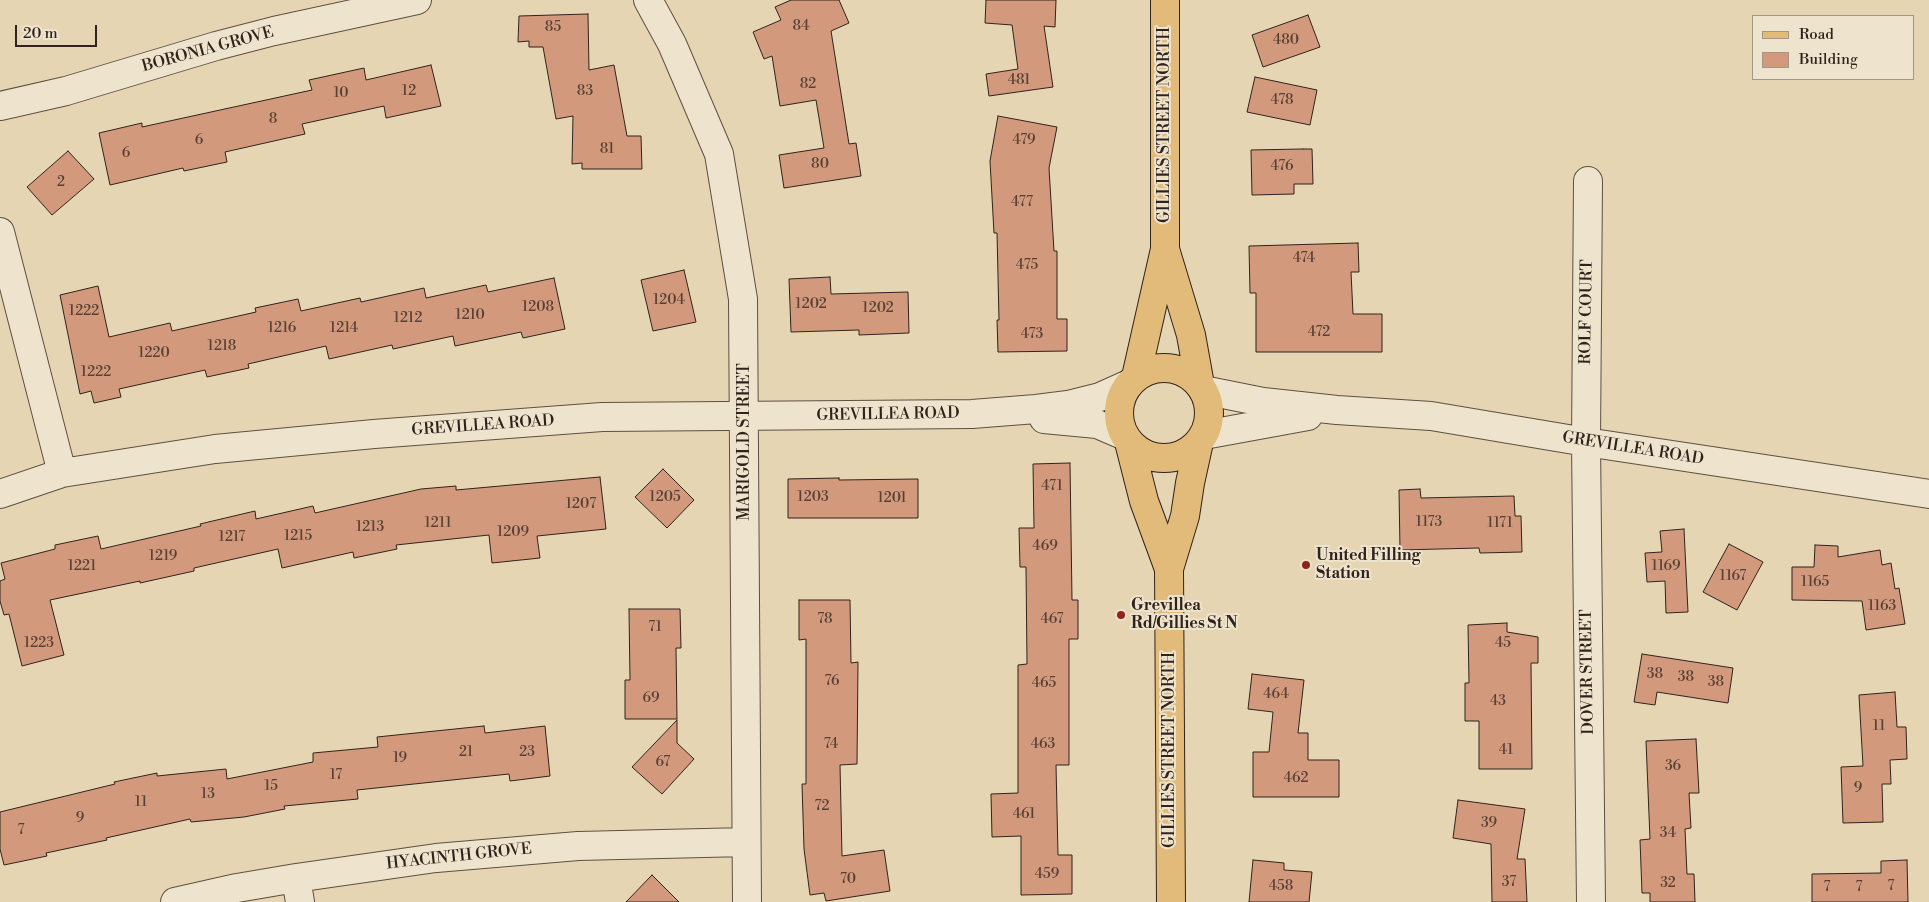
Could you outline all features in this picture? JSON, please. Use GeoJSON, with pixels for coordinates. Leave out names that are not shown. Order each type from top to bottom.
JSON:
{"type":"FeatureCollection","features":[{"type":"Feature","properties":{"kind":"main road","name":"GILLIES STREET NORTH"},"geometry":{"type":"LineString","coordinates":[[1166,0],[1165,249],[1133,381],[1122,396],[1119,410],[1120,423],[1127,439],[1144,502],[1169,569]]}},
{"type":"Feature","properties":{"kind":"main road","name":"GILLIES STREET NORTH"},"geometry":{"type":"LineString","coordinates":[[1165,249],[1191,335],[1202,387],[1210,407],[1210,417],[1190,482],[1185,516],[1169,569],[1171,902]]}},
{"type":"Feature","properties":{"kind":"main road"},"geometry":{"type":"LineString","coordinates":[[1133,381],[1150,370],[1173,368],[1188,374],[1202,387]]}},
{"type":"Feature","properties":{"kind":"main road"},"geometry":{"type":"LineString","coordinates":[[1127,439],[1142,452],[1164,458],[1187,452],[1202,438]]}},
{"type":"Feature","properties":{"kind":"street","name":"BORONIA GROVE"},"geometry":{"type":"LineString","coordinates":[[0,106],[66,91],[155,63],[264,34],[417,0]]}},
{"type":"Feature","properties":{"kind":"street","name":"MARIGOLD STREET"},"geometry":{"type":"LineString","coordinates":[[648,0],[672,44],[719,154],[743,299],[747,902]]}},
{"type":"Feature","properties":{"kind":"street","name":"ROLF COURT"},"geometry":{"type":"LineString","coordinates":[[1586,442],[1588,181]]}},
{"type":"Feature","properties":{"kind":"street"},"geometry":{"type":"LineString","coordinates":[[0,232],[62,473]]}},
{"type":"Feature","properties":{"kind":"street","name":"GREVILLEA ROAD"},"geometry":{"type":"LineString","coordinates":[[0,494],[62,473],[215,449],[374,434],[602,417],[972,414],[1036,409],[1068,404],[1100,397],[1133,381]]}},
{"type":"Feature","properties":{"kind":"street","name":"GREVILLEA ROAD"},"geometry":{"type":"LineString","coordinates":[[1202,387],[1263,402],[1337,410],[1431,416],[1586,442],[1929,494]]}},
{"type":"Feature","properties":{"kind":"street","name":"GREVILLEA ROAD"},"geometry":{"type":"LineString","coordinates":[[1202,438],[1337,410]]}},
{"type":"Feature","properties":{"kind":"street","name":"GREVILLEA ROAD"},"geometry":{"type":"LineString","coordinates":[[972,414],[1089,423],[1104,426],[1127,439]]}},
{"type":"Feature","properties":{"kind":"street","name":"DOVER STREET"},"geometry":{"type":"LineString","coordinates":[[1586,442],[1591,902]]}},
{"type":"Feature","properties":{"kind":"street","name":"HYACINTH GROVE"},"geometry":{"type":"LineString","coordinates":[[176,902],[237,888],[298,890],[436,858],[578,846],[746,842]]}},
{"type":"Feature","properties":{"kind":"building"},"geometry":{"type":"Polygon","coordinates":[[[791,0],[839,0],[849,23],[831,31],[849,144],[856,143],[861,176],[784,188],[779,155],[824,148],[816,100],[780,106],[772,56],[764,59],[753,32],[781,20],[775,7],[791,0]]]}},
{"type":"Feature","properties":{"kind":"building"},"geometry":{"type":"Polygon","coordinates":[[[986,0],[1056,0],[1055,27],[1044,26],[1053,87],[989,96],[986,74],[1018,69],[1012,25],[985,23],[986,0]]]}},
{"type":"Feature","properties":{"kind":"building"},"geometry":{"type":"Polygon","coordinates":[[[588,14],[589,70],[614,65],[627,136],[641,136],[642,169],[582,169],[582,163],[572,164],[573,116],[556,119],[543,47],[529,47],[529,41],[518,42],[519,16],[588,14]]]}},
{"type":"Feature","properties":{"kind":"building"},"geometry":{"type":"Polygon","coordinates":[[[1308,15],[1320,47],[1263,67],[1252,35],[1308,15]]]}},
{"type":"Feature","properties":{"kind":"building"},"geometry":{"type":"Polygon","coordinates":[[[431,65],[441,106],[386,118],[384,106],[302,124],[305,134],[225,152],[227,162],[184,171],[183,168],[110,185],[99,133],[142,123],[142,127],[312,90],[309,80],[364,68],[366,80],[431,65]]]}},
{"type":"Feature","properties":{"kind":"building"},"geometry":{"type":"Polygon","coordinates":[[[1255,77],[1317,90],[1310,125],[1247,112],[1255,77]]]}},
{"type":"Feature","properties":{"kind":"building"},"geometry":{"type":"Polygon","coordinates":[[[998,116],[1057,127],[1049,168],[1054,251],[1057,251],[1057,319],[1067,319],[1067,351],[998,352],[997,233],[994,233],[990,161],[998,116]]]}},
{"type":"Feature","properties":{"kind":"building"},"geometry":{"type":"Polygon","coordinates":[[[1312,149],[1313,184],[1294,184],[1294,194],[1252,195],[1251,150],[1312,149]]]}},
{"type":"Feature","properties":{"kind":"building"},"geometry":{"type":"Polygon","coordinates":[[[68,151],[94,179],[52,215],[27,187],[68,151]]]}},
{"type":"Feature","properties":{"kind":"building"},"geometry":{"type":"Polygon","coordinates":[[[1358,243],[1359,272],[1351,272],[1353,314],[1382,314],[1382,352],[1256,352],[1256,293],[1250,293],[1249,246],[1358,243]]]}},
{"type":"Feature","properties":{"kind":"building"},"geometry":{"type":"Polygon","coordinates":[[[684,270],[696,322],[653,331],[641,280],[684,270]]]}},
{"type":"Feature","properties":{"kind":"building"},"geometry":{"type":"Polygon","coordinates":[[[830,277],[831,294],[908,292],[909,333],[859,335],[859,330],[791,332],[789,279],[830,277]]]}},
{"type":"Feature","properties":{"kind":"building"},"geometry":{"type":"Polygon","coordinates":[[[554,278],[565,329],[523,338],[521,332],[455,346],[453,336],[393,349],[392,345],[329,359],[326,346],[248,364],[249,368],[207,377],[205,370],[119,389],[121,397],[94,403],[91,391],[80,394],[60,295],[98,286],[109,337],[170,323],[172,331],[256,312],[255,308],[298,299],[301,311],[360,298],[361,302],[424,288],[426,298],[486,285],[488,292],[554,278]]]}},
{"type":"Feature","properties":{"kind":"building"},"geometry":{"type":"Polygon","coordinates":[[[1070,463],[1072,600],[1078,600],[1078,639],[1069,639],[1069,765],[1056,765],[1058,855],[1072,855],[1072,894],[1021,895],[1021,836],[992,837],[991,794],[1018,793],[1018,665],[1027,664],[1026,567],[1020,567],[1019,528],[1034,528],[1033,464],[1070,463]]]}},
{"type":"Feature","properties":{"kind":"building"},"geometry":{"type":"Polygon","coordinates":[[[663,469],[694,500],[667,528],[635,497],[663,469]]]}},
{"type":"Feature","properties":{"kind":"building"},"geometry":{"type":"Polygon","coordinates":[[[600,477],[606,529],[537,536],[540,558],[492,563],[489,535],[396,545],[397,549],[354,558],[353,552],[282,568],[278,549],[194,568],[194,571],[50,600],[64,655],[22,666],[9,614],[4,615],[0,601],[0,581],[5,579],[1,563],[55,549],[55,545],[98,536],[101,549],[201,526],[200,524],[255,511],[256,519],[313,506],[315,513],[421,489],[456,486],[456,490],[600,477]]]}},
{"type":"Feature","properties":{"kind":"building"},"geometry":{"type":"Polygon","coordinates":[[[839,478],[839,480],[918,479],[918,518],[788,518],[788,479],[839,478]]]}},
{"type":"Feature","properties":{"kind":"building"},"geometry":{"type":"Polygon","coordinates":[[[1420,489],[1421,498],[1514,496],[1515,516],[1521,516],[1522,552],[1480,553],[1479,548],[1400,550],[1399,490],[1420,489]]]}},
{"type":"Feature","properties":{"kind":"building"},"geometry":{"type":"Polygon","coordinates":[[[1684,529],[1688,612],[1666,613],[1665,581],[1647,582],[1645,553],[1662,552],[1660,531],[1684,529]]]}},
{"type":"Feature","properties":{"kind":"building"},"geometry":{"type":"Polygon","coordinates":[[[1729,544],[1763,562],[1737,610],[1703,592],[1729,544]]]}},
{"type":"Feature","properties":{"kind":"building"},"geometry":{"type":"Polygon","coordinates":[[[1815,545],[1838,546],[1838,557],[1880,550],[1882,565],[1891,563],[1895,589],[1899,588],[1905,624],[1866,630],[1862,601],[1792,600],[1792,567],[1814,567],[1815,545]]]}},
{"type":"Feature","properties":{"kind":"building"},"geometry":{"type":"Polygon","coordinates":[[[799,600],[850,600],[851,663],[858,662],[857,764],[840,765],[842,856],[884,850],[890,891],[826,901],[824,893],[810,895],[804,849],[802,784],[806,784],[806,639],[799,640],[799,600]]]}},
{"type":"Feature","properties":{"kind":"building"},"geometry":{"type":"Polygon","coordinates":[[[629,609],[680,609],[681,648],[676,648],[677,719],[625,719],[625,680],[630,680],[629,609]]]}},
{"type":"Feature","properties":{"kind":"building"},"geometry":{"type":"Polygon","coordinates":[[[1507,623],[1507,632],[1538,637],[1538,663],[1531,663],[1532,769],[1479,769],[1479,721],[1465,721],[1465,683],[1469,683],[1468,625],[1507,623]]]}},
{"type":"Feature","properties":{"kind":"building"},"geometry":{"type":"Polygon","coordinates":[[[1642,654],[1733,668],[1728,703],[1657,692],[1655,705],[1634,702],[1642,654]]]}},
{"type":"Feature","properties":{"kind":"building"},"geometry":{"type":"Polygon","coordinates":[[[1252,674],[1304,680],[1298,733],[1308,733],[1308,760],[1339,760],[1339,797],[1253,797],[1253,752],[1269,752],[1273,712],[1248,709],[1252,674]]]}},
{"type":"Feature","properties":{"kind":"building"},"geometry":{"type":"Polygon","coordinates":[[[1895,692],[1897,727],[1906,727],[1907,759],[1890,760],[1891,784],[1882,784],[1883,822],[1843,823],[1841,767],[1863,766],[1859,695],[1895,692]]]}},
{"type":"Feature","properties":{"kind":"building"},"geometry":{"type":"Polygon","coordinates":[[[677,720],[677,743],[694,759],[662,794],[632,767],[677,720]]]}},
{"type":"Feature","properties":{"kind":"building"},"geometry":{"type":"Polygon","coordinates":[[[484,726],[485,733],[545,726],[550,776],[510,781],[509,774],[357,790],[358,799],[284,806],[285,809],[244,817],[191,822],[190,819],[106,838],[107,840],[46,853],[47,856],[4,865],[0,849],[0,812],[115,784],[114,782],[157,773],[157,776],[226,769],[227,779],[313,762],[313,753],[378,747],[377,737],[484,726]]]}},
{"type":"Feature","properties":{"kind":"building"},"geometry":{"type":"Polygon","coordinates":[[[1696,739],[1699,793],[1689,793],[1691,828],[1685,829],[1687,874],[1694,874],[1695,902],[1650,902],[1650,893],[1642,893],[1640,840],[1650,839],[1646,741],[1696,739]]]}},
{"type":"Feature","properties":{"kind":"building"},"geometry":{"type":"Polygon","coordinates":[[[1458,800],[1525,809],[1517,859],[1525,859],[1527,902],[1492,902],[1491,844],[1453,838],[1458,800]]]}},
{"type":"Feature","properties":{"kind":"building"},"geometry":{"type":"Polygon","coordinates":[[[1253,860],[1284,863],[1284,870],[1312,872],[1309,902],[1249,902],[1253,860]]]}},
{"type":"Feature","properties":{"kind":"building"},"geometry":{"type":"Polygon","coordinates":[[[1907,860],[1908,902],[1812,902],[1812,874],[1881,873],[1881,861],[1907,860]]]}},
{"type":"Feature","properties":{"kind":"building"},"geometry":{"type":"Polygon","coordinates":[[[652,875],[679,902],[626,902],[652,875]]]}},
{"type":"Feature","properties":{"kind":"place","name":"United Filling Station"},"geometry":{"type":"Point","coordinates":[1306,565]}},
{"type":"Feature","properties":{"kind":"place","name":"Grevillea Rd/Gillies St N"},"geometry":{"type":"Point","coordinates":[1121,615]}}]}
